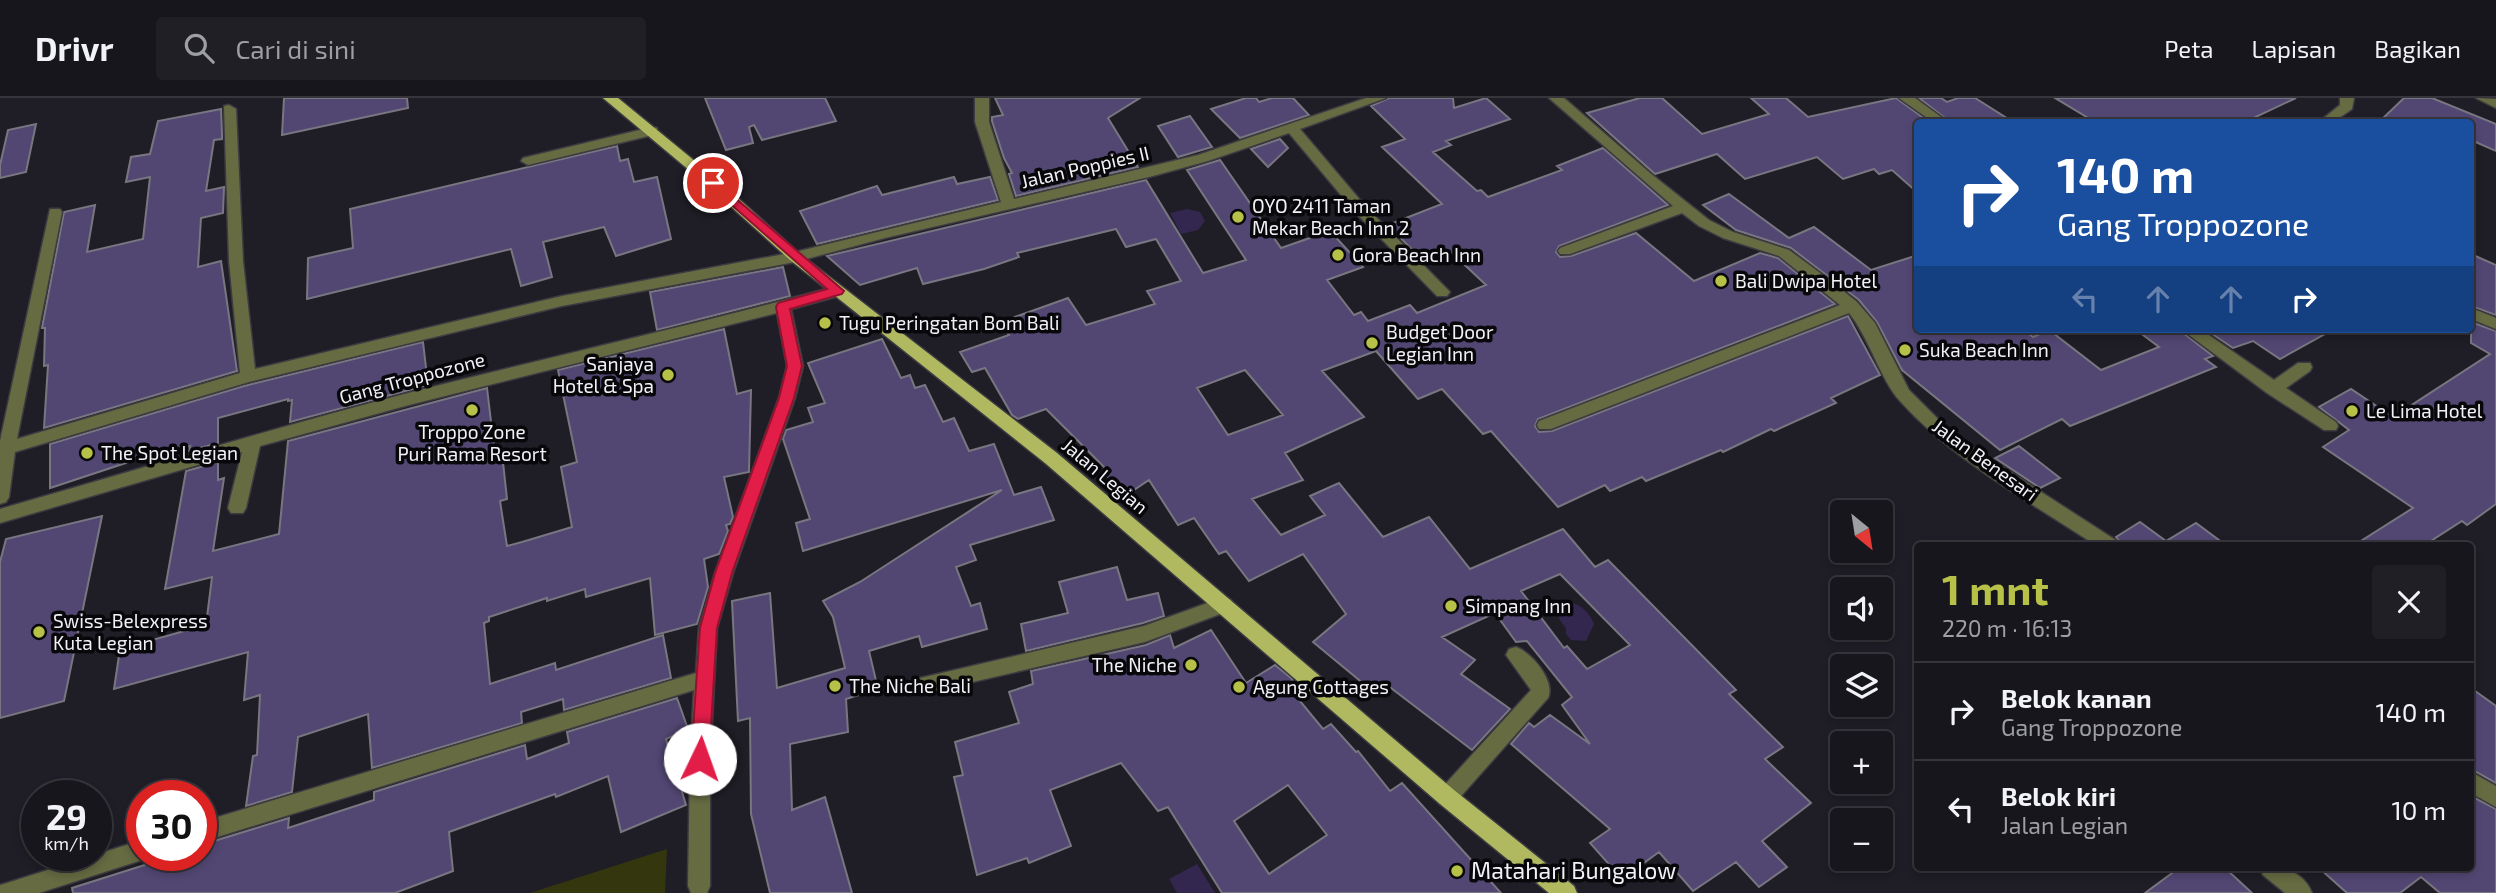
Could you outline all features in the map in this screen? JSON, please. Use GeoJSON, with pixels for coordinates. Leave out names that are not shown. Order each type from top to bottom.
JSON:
{"type":"FeatureCollection","features":[{"type":"Feature","properties":{"kind":"main road","name":"Jalan Legian"},"geometry":{"type":"LineString","coordinates":[[610,98],[652,131],[795,257],[1051,458],[1447,797],[1566,893]]}},
{"type":"Feature","properties":{"kind":"street"},"geometry":{"type":"LineString","coordinates":[[982,98],[982,122],[1009,203]]}},
{"type":"Feature","properties":{"kind":"street","name":"Jalan Poppies II"},"geometry":{"type":"LineString","coordinates":[[4,449],[248,376],[562,301],[795,257],[1009,203],[1144,174],[1203,158],[1379,98]]}},
{"type":"Feature","properties":{"kind":"street","name":"Jalan Benesari"},"geometry":{"type":"LineString","coordinates":[[1556,98],[1704,223],[1728,235],[1784,253],[1852,306],[1869,327],[1903,394],[1940,431],[2105,542]]}},
{"type":"Feature","properties":{"kind":"street"},"geometry":{"type":"LineString","coordinates":[[1906,98],[1937,119]]}},
{"type":"Feature","properties":{"kind":"street"},"geometry":{"type":"LineString","coordinates":[[2329,119],[2347,106],[2347,98]]}},
{"type":"Feature","properties":{"kind":"street"},"geometry":{"type":"LineString","coordinates":[[2483,98],[2496,104]]}},
{"type":"Feature","properties":{"kind":"street"},"geometry":{"type":"LineString","coordinates":[[229,110],[236,261],[248,376]]}},
{"type":"Feature","properties":{"kind":"street"},"geometry":{"type":"LineString","coordinates":[[1292,128],[1362,210],[1442,292]]}},
{"type":"Feature","properties":{"kind":"street"},"geometry":{"type":"LineString","coordinates":[[528,162],[652,131]]}},
{"type":"Feature","properties":{"kind":"street"},"geometry":{"type":"LineString","coordinates":[[1565,251],[1683,207]]}},
{"type":"Feature","properties":{"kind":"street"},"geometry":{"type":"LineString","coordinates":[[0,497],[4,449],[55,212]]}},
{"type":"Feature","properties":{"kind":"street","name":"Gang Troppozone"},"geometry":{"type":"LineString","coordinates":[[0,516],[253,442],[467,384],[783,307],[837,291]]}},
{"type":"Feature","properties":{"kind":"street"},"geometry":{"type":"LineString","coordinates":[[1545,425],[1852,306]]}},
{"type":"Feature","properties":{"kind":"street"},"geometry":{"type":"LineString","coordinates":[[699,886],[704,679],[708,628],[795,366],[783,307]]}},
{"type":"Feature","properties":{"kind":"street"},"geometry":{"type":"LineString","coordinates":[[2474,314],[2496,324]]}},
{"type":"Feature","properties":{"kind":"street"},"geometry":{"type":"LineString","coordinates":[[2195,333],[2330,426]]}},
{"type":"Feature","properties":{"kind":"street"},"geometry":{"type":"LineString","coordinates":[[2273,389],[2304,367]]}},
{"type":"Feature","properties":{"kind":"street"},"geometry":{"type":"LineString","coordinates":[[237,509],[253,442]]}},
{"type":"Feature","properties":{"kind":"street"},"geometry":{"type":"LineString","coordinates":[[916,687],[1144,634],[1224,605]]}},
{"type":"Feature","properties":{"kind":"street"},"geometry":{"type":"LineString","coordinates":[[1447,797],[1541,692],[1535,677],[1516,655]]}},
{"type":"Feature","properties":{"kind":"street"},"geometry":{"type":"LineString","coordinates":[[217,827],[704,679]]}},
{"type":"Feature","properties":{"kind":"street"},"geometry":{"type":"LineString","coordinates":[[2474,784],[2496,798]]}},
{"type":"Feature","properties":{"kind":"street"},"geometry":{"type":"LineString","coordinates":[[7,893],[126,855]]}},
{"type":"Feature","properties":{"kind":"street"},"geometry":{"type":"LineString","coordinates":[[2275,871],[2301,893]]}},
{"type":"Feature","properties":{"kind":"green space"},"geometry":{"type":"Polygon","coordinates":[[[667,849],[665,893],[530,893],[667,849]]]}},
{"type":"Feature","properties":{"kind":"shaded area"},"geometry":{"type":"Polygon","coordinates":[[[1187,209],[1200,212],[1205,221],[1198,230],[1181,234],[1170,213],[1187,209]]]}},
{"type":"Feature","properties":{"kind":"shaded area"},"geometry":{"type":"Polygon","coordinates":[[[1562,600],[1582,607],[1592,619],[1594,624],[1586,641],[1571,640],[1566,634],[1566,628],[1558,613],[1558,602],[1562,600]]]}},
{"type":"Feature","properties":{"kind":"shaded area"},"geometry":{"type":"Polygon","coordinates":[[[1197,864],[1215,893],[1177,893],[1169,879],[1197,864]]]}},
{"type":"Feature","properties":{"kind":"building"},"geometry":{"type":"Polygon","coordinates":[[[284,98],[407,98],[408,108],[282,135],[284,98]]]}},
{"type":"Feature","properties":{"kind":"building"},"geometry":{"type":"Polygon","coordinates":[[[705,98],[825,98],[836,121],[762,140],[754,125],[749,127],[753,143],[726,150],[705,98]]]}},
{"type":"Feature","properties":{"kind":"building"},"geometry":{"type":"Polygon","coordinates":[[[995,98],[1140,98],[1108,118],[1138,167],[1016,196],[1009,174],[1012,173],[992,121],[992,117],[1003,115],[995,98]]]}},
{"type":"Feature","properties":{"kind":"building"},"geometry":{"type":"Polygon","coordinates":[[[1246,98],[1256,98],[1259,102],[1272,98],[1293,98],[1309,115],[1240,138],[1211,109],[1246,98]]]}},
{"type":"Feature","properties":{"kind":"building"},"geometry":{"type":"Polygon","coordinates":[[[1389,98],[1453,98],[1454,108],[1486,98],[1510,119],[1446,141],[1451,145],[1433,152],[1477,191],[1481,190],[1488,197],[1562,170],[1557,166],[1603,148],[1668,205],[1559,246],[1556,252],[1560,257],[1571,256],[1636,233],[1694,281],[1760,253],[1778,258],[1835,304],[1538,419],[1535,426],[1539,432],[1552,431],[1848,316],[1880,375],[1831,398],[1836,403],[1723,452],[1721,450],[1646,481],[1642,477],[1610,491],[1605,485],[1558,507],[1491,431],[1483,434],[1442,389],[1418,399],[1376,351],[1322,371],[1364,417],[1285,453],[1303,480],[1252,499],[1281,535],[1325,515],[1310,496],[1339,483],[1383,537],[1429,517],[1470,569],[1563,529],[1595,567],[1608,560],[1736,690],[1729,694],[1783,747],[1765,759],[1811,803],[1762,841],[1787,867],[1759,887],[1736,862],[1693,891],[1659,852],[1622,879],[1590,843],[1610,829],[1511,744],[1529,723],[1534,727],[1550,715],[1590,744],[1562,705],[1572,697],[1527,641],[1516,642],[1495,613],[1442,637],[1475,660],[1461,674],[1510,709],[1472,750],[1387,685],[1376,694],[1313,642],[1346,614],[1303,554],[1249,581],[1226,551],[1219,554],[1194,518],[1178,525],[1149,480],[1128,494],[1106,476],[1110,473],[1046,409],[1018,419],[1012,415],[985,368],[972,372],[960,352],[1009,335],[1001,322],[1068,298],[1086,325],[1155,304],[1147,291],[1181,281],[1156,239],[1126,247],[1116,229],[1017,253],[1019,257],[984,269],[923,284],[917,268],[860,285],[827,256],[1146,180],[1203,273],[1246,260],[1187,170],[1220,160],[1281,248],[1330,231],[1363,267],[1327,280],[1354,315],[1361,312],[1368,321],[1410,305],[1417,313],[1486,285],[1451,252],[1425,263],[1388,225],[1442,204],[1382,147],[1405,139],[1371,106],[1389,98]],[[1245,370],[1197,388],[1228,435],[1283,415],[1245,370]],[[1560,574],[1521,591],[1564,648],[1567,646],[1587,669],[1630,645],[1560,574]]]}},
{"type":"Feature","properties":{"kind":"building"},"geometry":{"type":"Polygon","coordinates":[[[1640,98],[1662,98],[1702,134],[1769,114],[1751,98],[1786,98],[1808,117],[1896,98],[1925,119],[1914,119],[1914,189],[1892,170],[1879,174],[1874,169],[1843,179],[1817,157],[1745,179],[1717,154],[1655,174],[1587,113],[1640,98]]]}},
{"type":"Feature","properties":{"kind":"building"},"geometry":{"type":"Polygon","coordinates":[[[1919,98],[1941,98],[1947,102],[1958,98],[1975,98],[2008,119],[1946,119],[1919,98]]]}},
{"type":"Feature","properties":{"kind":"building"},"geometry":{"type":"Polygon","coordinates":[[[2055,98],[2296,98],[2251,119],[2090,119],[2055,98]]]}},
{"type":"Feature","properties":{"kind":"building"},"geometry":{"type":"Polygon","coordinates":[[[2404,98],[2432,98],[2496,124],[2496,151],[2474,141],[2474,119],[2382,119],[2404,98]]]}},
{"type":"Feature","properties":{"kind":"building"},"geometry":{"type":"Polygon","coordinates":[[[221,109],[222,139],[214,140],[206,191],[224,187],[223,213],[201,218],[198,267],[221,261],[237,371],[44,428],[48,365],[44,366],[45,328],[42,328],[64,212],[95,205],[87,252],[143,239],[150,177],[126,182],[131,157],[150,154],[158,121],[221,109]]]}},
{"type":"Feature","properties":{"kind":"building"},"geometry":{"type":"Polygon","coordinates":[[[1190,116],[1212,147],[1178,157],[1158,126],[1190,116]]]}},
{"type":"Feature","properties":{"kind":"building"},"geometry":{"type":"Polygon","coordinates":[[[36,124],[26,172],[0,178],[0,165],[8,130],[36,124]]]}},
{"type":"Feature","properties":{"kind":"building"},"geometry":{"type":"Polygon","coordinates":[[[1280,139],[1288,148],[1268,167],[1251,149],[1280,139]]]}},
{"type":"Feature","properties":{"kind":"building"},"geometry":{"type":"Polygon","coordinates":[[[617,146],[620,161],[628,159],[634,182],[657,177],[671,239],[616,256],[604,227],[543,242],[552,277],[521,286],[511,249],[307,299],[308,258],[353,248],[350,209],[617,146]]]}},
{"type":"Feature","properties":{"kind":"building"},"geometry":{"type":"Polygon","coordinates":[[[954,177],[957,184],[990,177],[998,200],[817,244],[800,211],[877,186],[882,195],[954,177]]]}},
{"type":"Feature","properties":{"kind":"building"},"geometry":{"type":"Polygon","coordinates":[[[1729,194],[1789,238],[1814,227],[1871,270],[1914,256],[1914,333],[2028,333],[2033,337],[2042,333],[2053,333],[2101,370],[2159,347],[2140,333],[2183,333],[2213,356],[2205,359],[2216,367],[2070,426],[2062,419],[2000,450],[1902,370],[1877,322],[1859,300],[1791,248],[1736,230],[1703,205],[1729,194]]]}},
{"type":"Feature","properties":{"kind":"building"},"geometry":{"type":"Polygon","coordinates":[[[2474,255],[2496,265],[2496,315],[2474,307],[2474,255]]]}},
{"type":"Feature","properties":{"kind":"building"},"geometry":{"type":"Polygon","coordinates":[[[783,267],[790,296],[657,330],[650,292],[783,267]]]}},
{"type":"Feature","properties":{"kind":"building"},"geometry":{"type":"Polygon","coordinates":[[[2474,323],[2496,331],[2496,504],[2467,525],[2462,521],[2429,542],[2359,542],[2413,508],[2323,447],[2349,430],[2319,407],[2351,389],[2393,417],[2490,354],[2471,343],[2474,323]]]}},
{"type":"Feature","properties":{"kind":"building"},"geometry":{"type":"Polygon","coordinates":[[[724,329],[737,394],[751,390],[749,472],[724,477],[733,517],[730,524],[726,525],[728,531],[719,554],[704,559],[708,587],[697,624],[655,635],[650,578],[586,597],[585,589],[547,601],[547,598],[489,617],[489,621],[484,623],[490,684],[555,663],[556,670],[663,635],[671,678],[564,710],[563,699],[521,712],[522,723],[372,768],[368,714],[298,737],[292,792],[246,806],[253,756],[257,755],[260,695],[244,700],[248,652],[114,689],[120,649],[206,625],[212,577],[165,589],[186,471],[218,462],[218,480],[224,478],[213,551],[279,534],[288,441],[487,388],[495,455],[502,453],[507,499],[500,501],[507,546],[572,527],[561,467],[577,462],[558,370],[724,329]]]}},
{"type":"Feature","properties":{"kind":"building"},"geometry":{"type":"Polygon","coordinates":[[[2211,333],[2327,333],[2280,359],[2253,341],[2233,348],[2211,333]]]}},
{"type":"Feature","properties":{"kind":"building"},"geometry":{"type":"Polygon","coordinates":[[[882,339],[901,378],[910,375],[915,388],[925,385],[943,422],[954,418],[969,451],[994,444],[1014,495],[1041,487],[1054,520],[970,545],[976,560],[956,567],[971,606],[980,603],[987,629],[922,647],[919,636],[869,651],[878,689],[846,699],[848,732],[790,744],[792,810],[825,797],[852,893],[770,893],[751,814],[750,718],[738,721],[732,601],[770,593],[777,688],[845,668],[833,617],[823,601],[860,582],[1002,490],[803,551],[796,523],[810,519],[783,439],[786,430],[813,422],[808,408],[825,403],[808,363],[882,339]]]}},
{"type":"Feature","properties":{"kind":"building"},"geometry":{"type":"Polygon","coordinates":[[[423,342],[428,385],[290,422],[292,400],[288,399],[218,418],[218,443],[189,451],[190,446],[150,458],[150,455],[50,488],[50,444],[244,386],[423,342]]]}},
{"type":"Feature","properties":{"kind":"building"},"geometry":{"type":"Polygon","coordinates":[[[2019,446],[2060,478],[2040,488],[1995,458],[2019,446]]]}},
{"type":"Feature","properties":{"kind":"building","name":"Swiss-Belexpress Kuta Legian"},"geometry":{"type":"Polygon","coordinates":[[[102,516],[64,701],[0,718],[0,562],[6,539],[102,516]]]}},
{"type":"Feature","properties":{"kind":"building"},"geometry":{"type":"Polygon","coordinates":[[[2140,522],[2166,541],[2196,523],[2222,542],[2120,542],[2116,537],[2140,522]]]}},
{"type":"Feature","properties":{"kind":"building"},"geometry":{"type":"Polygon","coordinates":[[[1117,567],[1127,600],[1158,593],[1164,616],[1026,651],[1021,624],[1068,613],[1059,582],[1117,567]]]}},
{"type":"Feature","properties":{"kind":"building"},"geometry":{"type":"Polygon","coordinates":[[[1211,630],[1246,683],[1275,665],[1291,678],[1296,685],[1290,689],[1323,729],[1331,724],[1356,752],[1358,751],[1390,791],[1402,783],[1501,893],[1222,893],[1168,807],[1158,811],[1121,763],[1050,790],[1071,846],[1029,863],[1027,858],[977,875],[954,777],[963,775],[955,742],[1019,723],[1009,692],[1033,684],[1031,671],[1146,645],[1170,635],[1174,648],[1211,630]],[[1288,785],[1234,821],[1269,874],[1327,835],[1288,785]]]}},
{"type":"Feature","properties":{"kind":"building"},"geometry":{"type":"Polygon","coordinates":[[[2474,690],[2496,706],[2496,783],[2474,771],[2474,690]]]}},
{"type":"Feature","properties":{"kind":"building"},"geometry":{"type":"Polygon","coordinates":[[[677,698],[688,729],[666,739],[686,805],[621,832],[608,776],[556,797],[555,794],[449,832],[453,871],[395,893],[73,893],[72,888],[126,871],[217,871],[217,840],[289,818],[288,828],[374,800],[374,792],[525,745],[527,759],[569,743],[567,732],[677,698]]]}},
{"type":"Feature","properties":{"kind":"building"},"geometry":{"type":"Polygon","coordinates":[[[2474,798],[2496,809],[2496,893],[2440,893],[2421,877],[2400,893],[2347,893],[2322,871],[2474,871],[2474,798]]]}},
{"type":"Feature","properties":{"kind":"building"},"geometry":{"type":"Polygon","coordinates":[[[2175,871],[2228,871],[2252,893],[2145,893],[2175,871]]]}},
{"type":"Feature","properties":{"kind":"place","name":"OYO 2411 Taman Mekar Beach Inn 2"},"geometry":{"type":"Point","coordinates":[1238,217]}},
{"type":"Feature","properties":{"kind":"place","name":"Gora Beach Inn"},"geometry":{"type":"Point","coordinates":[1338,255]}},
{"type":"Feature","properties":{"kind":"place","name":"Bali Dwipa Hotel"},"geometry":{"type":"Point","coordinates":[1721,281]}},
{"type":"Feature","properties":{"kind":"place","name":"Tugu Peringatan Bom Bali"},"geometry":{"type":"Point","coordinates":[825,323]}},
{"type":"Feature","properties":{"kind":"place","name":"Budget Door Legian Inn"},"geometry":{"type":"Point","coordinates":[1372,343]}},
{"type":"Feature","properties":{"kind":"place","name":"Suka Beach Inn"},"geometry":{"type":"Point","coordinates":[1905,350]}},
{"type":"Feature","properties":{"kind":"place","name":"Sanjaya Hotel & Spa"},"geometry":{"type":"Point","coordinates":[668,375]}},
{"type":"Feature","properties":{"kind":"place","name":"Troppo Zone Puri Rama Resort"},"geometry":{"type":"Point","coordinates":[472,410]}},
{"type":"Feature","properties":{"kind":"place","name":"Le Lima Hotel"},"geometry":{"type":"Point","coordinates":[2352,411]}},
{"type":"Feature","properties":{"kind":"place","name":"The Spot Legian"},"geometry":{"type":"Point","coordinates":[87,453]}},
{"type":"Feature","properties":{"kind":"place","name":"Simpang Inn"},"geometry":{"type":"Point","coordinates":[1451,606]}},
{"type":"Feature","properties":{"kind":"place","name":"Swiss-Belexpress Kuta Legian"},"geometry":{"type":"Point","coordinates":[39,632]}},
{"type":"Feature","properties":{"kind":"place","name":"The Niche"},"geometry":{"type":"Point","coordinates":[1191,665]}},
{"type":"Feature","properties":{"kind":"place","name":"The Niche Bali"},"geometry":{"type":"Point","coordinates":[835,686]}},
{"type":"Feature","properties":{"kind":"place","name":"Agung Cottages"},"geometry":{"type":"Point","coordinates":[1239,687]}},
{"type":"Feature","properties":{"kind":"place","name":"Matahari Bungalow"},"geometry":{"type":"Point","coordinates":[1457,871]}},
{"type":"Feature","properties":{"kind":"route"},"geometry":{"type":"LineString","coordinates":[[700,759],[708,628],[724,573],[795,366],[783,307],[837,291],[713,183]]}}]}
